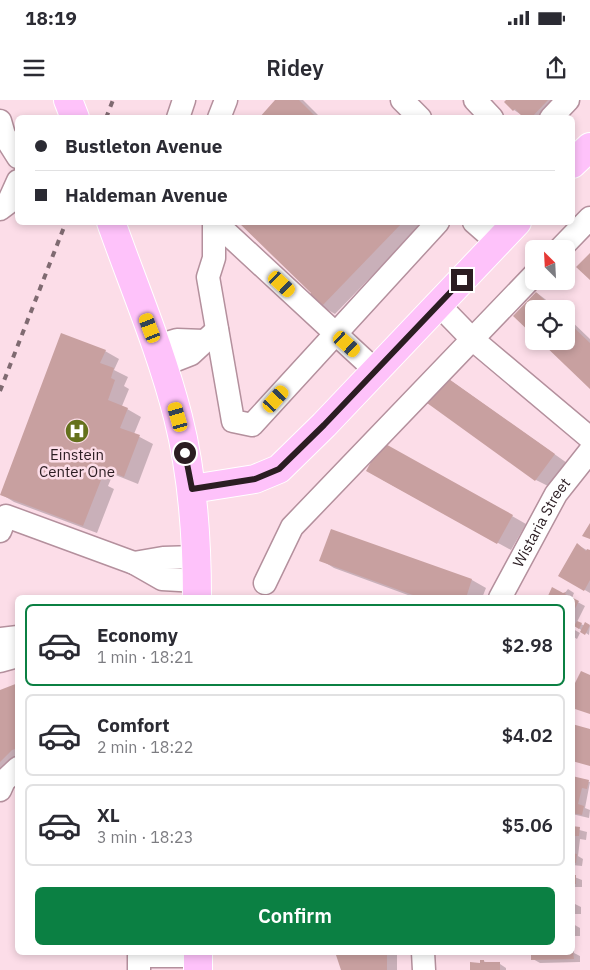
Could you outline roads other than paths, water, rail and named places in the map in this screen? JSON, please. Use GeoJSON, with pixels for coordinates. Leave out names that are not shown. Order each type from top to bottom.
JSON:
{"type":"FeatureCollection","features":[{"type":"Feature","properties":{"kind":"main road"},"geometry":{"type":"LineString","coordinates":[[68,100],[73,115]]}},
{"type":"Feature","properties":{"kind":"main road"},"geometry":{"type":"LineString","coordinates":[[575,161],[590,147]]}},
{"type":"Feature","properties":{"kind":"main road"},"geometry":{"type":"LineString","coordinates":[[192,489],[255,479],[279,469],[376,371],[514,225]]}},
{"type":"Feature","properties":{"kind":"main road"},"geometry":{"type":"LineString","coordinates":[[114,231],[160,356],[178,417],[192,489],[197,579]]}},
{"type":"Feature","properties":{"kind":"street"},"geometry":{"type":"LineString","coordinates":[[179,115],[184,100]]}},
{"type":"Feature","properties":{"kind":"street"},"geometry":{"type":"LineString","coordinates":[[221,115],[226,100]]}},
{"type":"Feature","properties":{"kind":"street"},"geometry":{"type":"LineString","coordinates":[[402,100],[417,115]]}},
{"type":"Feature","properties":{"kind":"street"},"geometry":{"type":"LineString","coordinates":[[475,100],[489,115]]}},
{"type":"Feature","properties":{"kind":"street"},"geometry":{"type":"LineString","coordinates":[[554,115],[568,100]]}},
{"type":"Feature","properties":{"kind":"street"},"geometry":{"type":"LineString","coordinates":[[0,121],[4,135],[15,152]]}},
{"type":"Feature","properties":{"kind":"street"},"geometry":{"type":"LineString","coordinates":[[0,209],[8,203],[15,188]]}},
{"type":"Feature","properties":{"kind":"street"},"geometry":{"type":"LineString","coordinates":[[569,240],[590,218]]}},
{"type":"Feature","properties":{"kind":"street"},"geometry":{"type":"LineString","coordinates":[[214,225],[214,258],[208,277],[210,336],[233,421],[252,425],[435,225]]}},
{"type":"Feature","properties":{"kind":"street"},"geometry":{"type":"LineString","coordinates":[[217,225],[376,371]]}},
{"type":"Feature","properties":{"kind":"street"},"geometry":{"type":"LineString","coordinates":[[477,225],[498,243]]}},
{"type":"Feature","properties":{"kind":"street"},"geometry":{"type":"LineString","coordinates":[[265,583],[292,527],[525,284]]}},
{"type":"Feature","properties":{"kind":"street"},"geometry":{"type":"LineString","coordinates":[[438,306],[472,338],[590,438]]}},
{"type":"Feature","properties":{"kind":"street"},"geometry":{"type":"LineString","coordinates":[[160,356],[177,340],[210,336]]}},
{"type":"Feature","properties":{"kind":"street","name":"Wistaria Street"},"geometry":{"type":"LineString","coordinates":[[502,595],[556,494],[590,451]]}},
{"type":"Feature","properties":{"kind":"street"},"geometry":{"type":"LineString","coordinates":[[0,530],[6,516],[134,563],[163,558],[197,579]]}},
{"type":"Feature","properties":{"kind":"street"},"geometry":{"type":"LineString","coordinates":[[0,639],[15,636]]}},
{"type":"Feature","properties":{"kind":"street"},"geometry":{"type":"LineString","coordinates":[[0,661],[15,657]]}},
{"type":"Feature","properties":{"kind":"street"},"geometry":{"type":"LineString","coordinates":[[0,790],[4,781],[15,771]]}},
{"type":"Feature","properties":{"kind":"street"},"geometry":{"type":"LineString","coordinates":[[423,955],[424,970]]}},
{"type":"Feature","properties":{"kind":"street"},"geometry":{"type":"LineString","coordinates":[[139,959],[198,959]]}},
{"type":"Feature","properties":{"kind":"railway"},"geometry":{"type":"LineString","coordinates":[[107,115],[113,100]]}},
{"type":"Feature","properties":{"kind":"railway"},"geometry":{"type":"LineString","coordinates":[[0,391],[65,225]]}},
{"type":"Feature","properties":{"kind":"place","name":"Einstein Center One"},"geometry":{"type":"Point","coordinates":[77,431]}}]}
